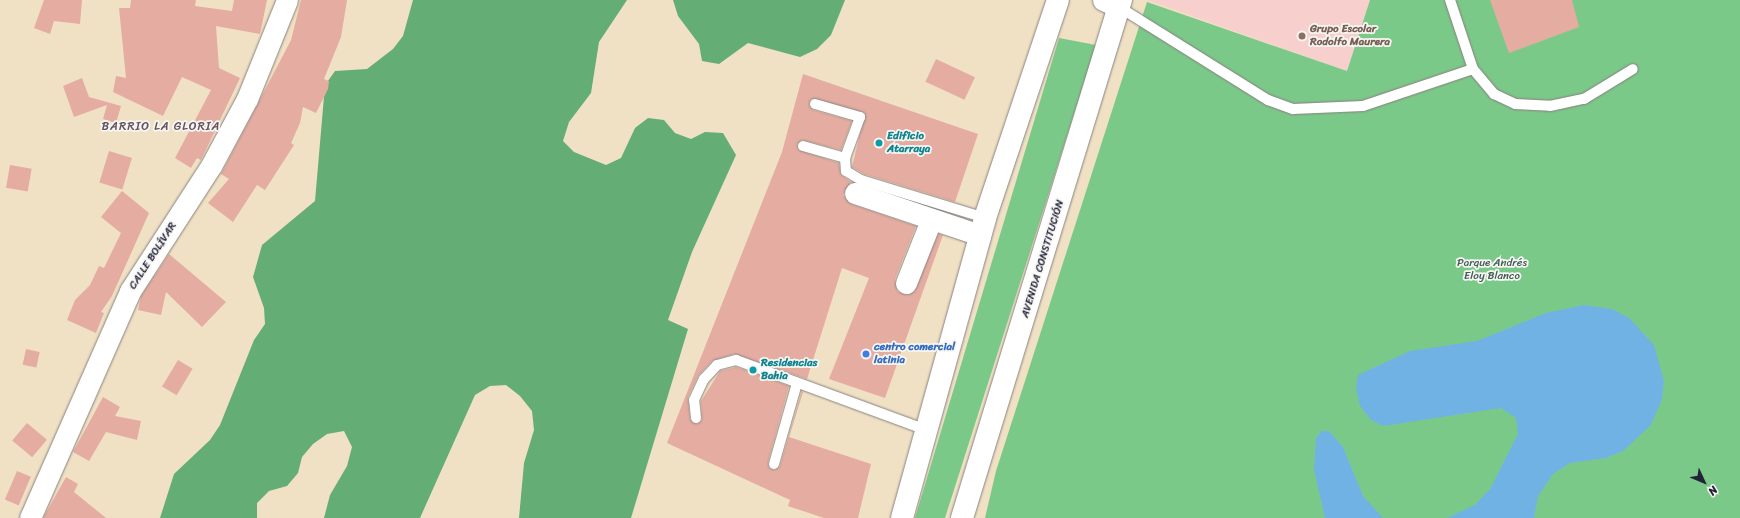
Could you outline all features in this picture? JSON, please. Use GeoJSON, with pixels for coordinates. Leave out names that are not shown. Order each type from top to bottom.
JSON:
{"type":"FeatureCollection","features":[{"type":"Feature","properties":{"kind":"main road"},"geometry":{"type":"LineString","coordinates":[[902,518],[924,429],[982,227],[1058,0]]}},
{"type":"Feature","properties":{"kind":"main road","name":"AVENIDA CONSTITUCIÓN"},"geometry":{"type":"LineString","coordinates":[[962,518],[1115,2]]}},
{"type":"Feature","properties":{"kind":"street","name":"CALLE BOLÍVAR"},"geometry":{"type":"LineString","coordinates":[[30,518],[130,291],[211,166],[247,100],[287,0]]}},
{"type":"Feature","properties":{"kind":"street"},"geometry":{"type":"LineString","coordinates":[[855,193],[931,220],[982,227]]}},
{"type":"Feature","properties":{"kind":"street"},"geometry":{"type":"LineString","coordinates":[[906,283],[931,220]]}},
{"type":"Feature","properties":{"kind":"lane"},"geometry":{"type":"LineString","coordinates":[[1450,0],[1473,69],[1494,94],[1515,104],[1550,106],[1584,99],[1633,69]]}},
{"type":"Feature","properties":{"kind":"lane"},"geometry":{"type":"LineString","coordinates":[[1115,2],[1268,100],[1293,109],[1363,106],[1473,69]]}},
{"type":"Feature","properties":{"kind":"lane"},"geometry":{"type":"LineString","coordinates":[[815,104],[860,117],[845,158],[846,171],[861,180],[982,227]]}},
{"type":"Feature","properties":{"kind":"lane"},"geometry":{"type":"LineString","coordinates":[[803,146],[845,158]]}},
{"type":"Feature","properties":{"kind":"lane"},"geometry":{"type":"LineString","coordinates":[[696,418],[694,400],[704,379],[717,365],[736,360],[924,429]]}},
{"type":"Feature","properties":{"kind":"lane"},"geometry":{"type":"LineString","coordinates":[[774,464],[797,383]]}},
{"type":"Feature","properties":{"kind":"shaded area","name":"Grupo Escolar Rodolfo Maurera"},"geometry":{"type":"Polygon","coordinates":[[[1147,0],[1370,0],[1347,71],[1147,0]]]}},
{"type":"Feature","properties":{"kind":"green space"},"geometry":{"type":"Polygon","coordinates":[[[413,0],[627,0],[599,42],[591,93],[569,122],[563,141],[574,152],[606,165],[621,158],[635,128],[648,118],[664,120],[675,133],[691,139],[705,132],[723,133],[736,155],[692,252],[668,320],[688,329],[631,518],[519,518],[524,463],[534,430],[532,411],[520,396],[506,385],[490,386],[475,395],[420,518],[324,518],[330,495],[347,466],[352,447],[344,431],[327,434],[313,444],[302,457],[298,473],[287,486],[269,491],[257,503],[257,518],[160,518],[174,474],[210,440],[220,425],[254,340],[265,324],[264,308],[253,277],[262,245],[315,201],[325,85],[335,71],[367,69],[393,49],[403,36],[413,0]]]}},
{"type":"Feature","properties":{"kind":"green space"},"geometry":{"type":"Polygon","coordinates":[[[673,0],[845,0],[831,35],[817,49],[800,57],[748,43],[719,64],[702,61],[699,44],[678,16],[673,0]]]}},
{"type":"Feature","properties":{"kind":"green space","name":"Parque Andrés Eloy Blanco"},"geometry":{"type":"Polygon","coordinates":[[[1370,0],[1740,0],[1740,518],[985,518],[996,471],[1147,2],[1347,71],[1370,0]]]}},
{"type":"Feature","properties":{"kind":"green space"},"geometry":{"type":"Polygon","coordinates":[[[1059,38],[1096,45],[945,518],[915,518],[1059,38]]]}},
{"type":"Feature","properties":{"kind":"water"},"geometry":{"type":"Polygon","coordinates":[[[1584,305],[1612,309],[1629,318],[1654,345],[1664,381],[1662,399],[1651,425],[1623,451],[1606,458],[1570,463],[1553,474],[1538,496],[1534,518],[1447,518],[1475,505],[1490,489],[1518,434],[1516,418],[1501,408],[1383,426],[1371,420],[1360,406],[1356,388],[1358,375],[1410,351],[1477,341],[1546,313],[1584,305]]]}},
{"type":"Feature","properties":{"kind":"water"},"geometry":{"type":"Polygon","coordinates":[[[1322,431],[1329,431],[1343,447],[1363,496],[1383,518],[1325,518],[1314,470],[1316,438],[1322,431]]]}},
{"type":"Feature","properties":{"kind":"building"},"geometry":{"type":"Polygon","coordinates":[[[44,0],[82,0],[80,24],[54,21],[50,34],[34,28],[44,0]]]}},
{"type":"Feature","properties":{"kind":"building"},"geometry":{"type":"Polygon","coordinates":[[[131,0],[196,0],[195,6],[232,11],[234,0],[267,0],[260,34],[216,26],[219,68],[240,78],[201,160],[197,158],[191,168],[175,158],[211,90],[182,77],[163,116],[113,92],[116,76],[126,78],[119,8],[130,8],[131,0]]]}},
{"type":"Feature","properties":{"kind":"building"},"geometry":{"type":"Polygon","coordinates":[[[301,0],[347,0],[341,37],[324,79],[329,81],[328,89],[316,113],[303,107],[300,123],[291,143],[294,145],[265,190],[257,185],[233,222],[208,203],[229,179],[221,174],[291,40],[301,0]]]}},
{"type":"Feature","properties":{"kind":"building"},"geometry":{"type":"Polygon","coordinates":[[[1490,0],[1572,0],[1579,27],[1509,53],[1490,0]]]}},
{"type":"Feature","properties":{"kind":"building"},"geometry":{"type":"Polygon","coordinates":[[[936,59],[975,77],[964,100],[925,82],[936,59]]]}},
{"type":"Feature","properties":{"kind":"building"},"geometry":{"type":"Polygon","coordinates":[[[803,74],[978,134],[955,202],[864,174],[852,167],[865,113],[811,99],[809,105],[813,110],[852,121],[841,150],[802,140],[797,144],[798,150],[839,163],[841,175],[851,182],[843,195],[851,204],[916,226],[895,279],[897,291],[907,295],[914,292],[938,234],[943,235],[885,398],[829,379],[869,278],[842,268],[807,379],[734,354],[712,361],[698,376],[688,397],[690,419],[697,424],[702,420],[701,401],[720,371],[736,367],[789,386],[768,462],[769,468],[775,470],[780,466],[802,391],[803,392],[789,437],[871,464],[858,518],[824,518],[788,506],[790,500],[667,443],[782,152],[803,74]]]}},
{"type":"Feature","properties":{"kind":"building"},"geometry":{"type":"Polygon","coordinates":[[[82,78],[89,97],[121,106],[116,123],[103,119],[107,105],[74,117],[63,86],[82,78]]]}},
{"type":"Feature","properties":{"kind":"building"},"geometry":{"type":"Polygon","coordinates":[[[109,151],[132,158],[122,190],[99,183],[109,151]]]}},
{"type":"Feature","properties":{"kind":"building"},"geometry":{"type":"Polygon","coordinates":[[[10,165],[32,169],[28,191],[6,188],[10,165]]]}},
{"type":"Feature","properties":{"kind":"building"},"geometry":{"type":"Polygon","coordinates":[[[122,191],[149,213],[112,296],[101,312],[104,313],[96,333],[67,320],[75,300],[90,285],[99,266],[104,268],[121,233],[101,217],[122,191]]]}},
{"type":"Feature","properties":{"kind":"building"},"geometry":{"type":"Polygon","coordinates":[[[169,254],[226,302],[202,327],[166,292],[161,315],[138,310],[141,296],[169,254]]]}},
{"type":"Feature","properties":{"kind":"building"},"geometry":{"type":"Polygon","coordinates":[[[26,349],[40,352],[36,368],[23,365],[26,349]]]}},
{"type":"Feature","properties":{"kind":"building"},"geometry":{"type":"Polygon","coordinates":[[[178,360],[193,369],[177,395],[162,387],[178,360]]]}},
{"type":"Feature","properties":{"kind":"building"},"geometry":{"type":"Polygon","coordinates":[[[103,397],[120,407],[115,416],[141,421],[137,440],[106,432],[89,461],[73,452],[103,397]]]}},
{"type":"Feature","properties":{"kind":"building"},"geometry":{"type":"Polygon","coordinates":[[[27,423],[47,440],[32,457],[12,441],[27,423]]]}},
{"type":"Feature","properties":{"kind":"building"},"geometry":{"type":"Polygon","coordinates":[[[17,471],[31,477],[19,505],[5,500],[17,471]]]}},
{"type":"Feature","properties":{"kind":"building"},"geometry":{"type":"Polygon","coordinates":[[[66,477],[78,484],[74,492],[106,518],[43,518],[66,477]]]}},
{"type":"Feature","properties":{"kind":"place","name":"Grupo Escolar Rodolfo Maurera"},"geometry":{"type":"Point","coordinates":[1302,36]}},
{"type":"Feature","properties":{"kind":"place","name":"Edificio Atarraya"},"geometry":{"type":"Point","coordinates":[879,143]}},
{"type":"Feature","properties":{"kind":"place","name":"centro comercial latinia"},"geometry":{"type":"Point","coordinates":[866,354]}},
{"type":"Feature","properties":{"kind":"place","name":"Residencias Bahia"},"geometry":{"type":"Point","coordinates":[753,370]}},
{"type":"Feature","properties":{"kind":"district","name":"BARRIO LA GLORIA"},"geometry":{"type":"Point","coordinates":[161,127]}}]}
